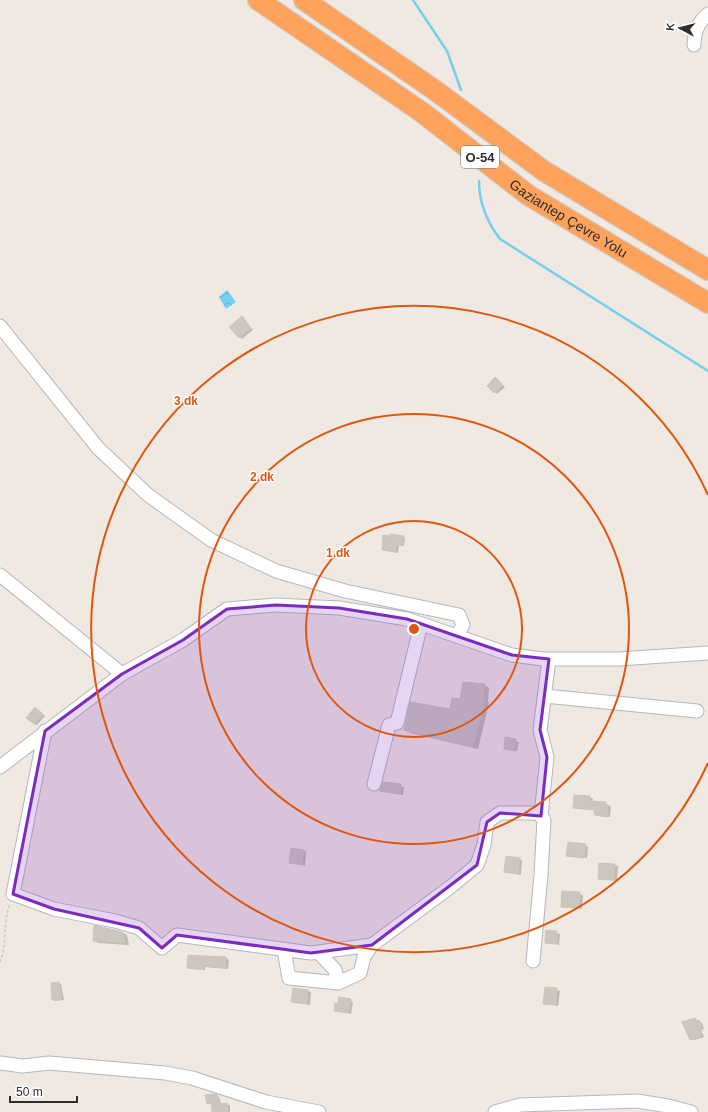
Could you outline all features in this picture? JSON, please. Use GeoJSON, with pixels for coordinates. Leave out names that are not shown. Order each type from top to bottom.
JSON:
{"type":"FeatureCollection","features":[{"type":"Feature","properties":{"kind":"highway","name":"Gaziantep Çevre Yolu"},"geometry":{"type":"LineString","coordinates":[[247,0],[264,4],[423,112],[528,195],[708,303]]}},
{"type":"Feature","properties":{"kind":"highway","name":"Gaziantep Çevre Yolu"},"geometry":{"type":"LineString","coordinates":[[304,0],[436,91],[544,171],[708,270]]}},
{"type":"Feature","properties":{"kind":"street"},"geometry":{"type":"LineString","coordinates":[[694,45],[698,26],[708,14]]}},
{"type":"Feature","properties":{"kind":"street"},"geometry":{"type":"LineString","coordinates":[[0,326],[98,448],[148,495],[211,540],[276,571],[345,591],[459,615],[463,626],[457,636]]}},
{"type":"Feature","properties":{"kind":"street"},"geometry":{"type":"LineString","coordinates":[[0,575],[122,674]]}},
{"type":"Feature","properties":{"kind":"street"},"geometry":{"type":"LineString","coordinates":[[1,764],[122,674],[183,640],[227,609],[276,605],[339,608],[407,619],[512,655],[549,659],[619,659],[708,653]]}},
{"type":"Feature","properties":{"kind":"street"},"geometry":{"type":"LineString","coordinates":[[374,784],[389,725],[398,724],[421,624]]}},
{"type":"Feature","properties":{"kind":"street"},"geometry":{"type":"LineString","coordinates":[[533,961],[541,875],[544,820],[542,816],[548,757],[540,730],[549,659]]}},
{"type":"Feature","properties":{"kind":"street"},"geometry":{"type":"LineString","coordinates":[[545,696],[697,710]]}},
{"type":"Feature","properties":{"kind":"street"},"geometry":{"type":"LineString","coordinates":[[45,731],[13,894],[54,909],[115,921],[139,928],[162,948],[177,935],[284,950],[319,952],[372,945]]}},
{"type":"Feature","properties":{"kind":"street"},"geometry":{"type":"LineString","coordinates":[[284,950],[289,978],[338,984],[360,973],[364,957],[372,945],[477,865],[484,845],[487,822],[500,813],[536,814],[542,816]]}},
{"type":"Feature","properties":{"kind":"street"},"geometry":{"type":"LineString","coordinates":[[319,952],[335,970],[338,984]]}},
{"type":"Feature","properties":{"kind":"street"},"geometry":{"type":"LineString","coordinates":[[0,1063],[23,1066],[49,1063],[165,1073],[192,1078],[266,1102],[319,1112]]}},
{"type":"Feature","properties":{"kind":"street"},"geometry":{"type":"LineString","coordinates":[[495,1112],[520,1104],[637,1101],[668,1106],[691,1112]]}},
{"type":"Feature","properties":{"kind":"path"},"geometry":{"type":"LineString","coordinates":[[0,962],[4,952],[5,915],[13,894]]}},
{"type":"Feature","properties":{"kind":"highlighted area"},"geometry":{"type":"Polygon","coordinates":[[[276,605],[339,608],[407,619],[512,655],[549,659],[540,730],[547,757],[541,816],[500,813],[487,822],[477,865],[372,945],[311,953],[177,935],[162,948],[139,928],[54,909],[13,894],[45,731],[122,674],[183,640],[227,609],[276,605]]]}},
{"type":"Feature","properties":{"kind":"water"},"geometry":{"type":"Polygon","coordinates":[[[227,290],[236,302],[226,309],[219,297],[227,290]]]}},
{"type":"Feature","properties":{"kind":"building"},"geometry":{"type":"Polygon","coordinates":[[[242,316],[251,328],[239,338],[229,327],[242,316]]]}},
{"type":"Feature","properties":{"kind":"building"},"geometry":{"type":"Polygon","coordinates":[[[495,377],[503,385],[494,393],[487,386],[495,377]]]}},
{"type":"Feature","properties":{"kind":"building"},"geometry":{"type":"Polygon","coordinates":[[[390,534],[404,536],[402,546],[397,545],[396,552],[382,550],[383,535],[390,536],[390,534]]]}},
{"type":"Feature","properties":{"kind":"building"},"geometry":{"type":"Polygon","coordinates":[[[463,682],[485,684],[483,699],[485,699],[473,747],[404,730],[410,702],[450,709],[452,698],[460,699],[463,682]]]}},
{"type":"Feature","properties":{"kind":"building"},"geometry":{"type":"Polygon","coordinates":[[[35,707],[43,714],[34,724],[26,718],[35,707]]]}},
{"type":"Feature","properties":{"kind":"building"},"geometry":{"type":"Polygon","coordinates":[[[505,737],[516,739],[515,751],[504,749],[505,737]]]}},
{"type":"Feature","properties":{"kind":"building"},"geometry":{"type":"Polygon","coordinates":[[[383,782],[401,784],[400,794],[379,791],[383,782]]]}},
{"type":"Feature","properties":{"kind":"building"},"geometry":{"type":"Polygon","coordinates":[[[574,795],[590,796],[590,801],[606,802],[606,805],[608,805],[607,817],[594,815],[594,810],[573,808],[574,795]]]}},
{"type":"Feature","properties":{"kind":"building"},"geometry":{"type":"Polygon","coordinates":[[[568,842],[586,844],[584,858],[566,856],[568,842]]]}},
{"type":"Feature","properties":{"kind":"building"},"geometry":{"type":"Polygon","coordinates":[[[291,848],[304,850],[302,865],[289,863],[291,848]]]}},
{"type":"Feature","properties":{"kind":"building"},"geometry":{"type":"Polygon","coordinates":[[[506,856],[520,858],[518,874],[504,872],[506,856]]]}},
{"type":"Feature","properties":{"kind":"building"},"geometry":{"type":"Polygon","coordinates":[[[599,863],[615,864],[614,880],[598,879],[599,863]]]}},
{"type":"Feature","properties":{"kind":"building"},"geometry":{"type":"Polygon","coordinates":[[[562,891],[580,892],[579,908],[561,907],[562,891]]]}},
{"type":"Feature","properties":{"kind":"building"},"geometry":{"type":"Polygon","coordinates":[[[94,925],[122,932],[125,943],[93,941],[94,925]]]}},
{"type":"Feature","properties":{"kind":"building"},"geometry":{"type":"Polygon","coordinates":[[[546,930],[557,931],[556,944],[545,943],[546,930]]]}},
{"type":"Feature","properties":{"kind":"building"},"geometry":{"type":"Polygon","coordinates":[[[188,955],[226,957],[226,968],[203,966],[203,969],[187,968],[188,955]]]}},
{"type":"Feature","properties":{"kind":"building"},"geometry":{"type":"Polygon","coordinates":[[[59,982],[62,999],[52,1000],[51,983],[59,982]]]}},
{"type":"Feature","properties":{"kind":"building"},"geometry":{"type":"Polygon","coordinates":[[[545,987],[557,988],[556,1005],[543,1004],[545,987]]]}},
{"type":"Feature","properties":{"kind":"building"},"geometry":{"type":"Polygon","coordinates":[[[293,988],[308,990],[307,1004],[291,1002],[293,988]]]}},
{"type":"Feature","properties":{"kind":"building"},"geometry":{"type":"Polygon","coordinates":[[[339,997],[351,999],[348,1013],[334,1011],[335,1003],[338,1004],[339,997]]]}},
{"type":"Feature","properties":{"kind":"building"},"geometry":{"type":"Polygon","coordinates":[[[695,1018],[696,1021],[699,1020],[702,1028],[699,1029],[701,1036],[690,1040],[682,1022],[695,1018]]]}},
{"type":"Feature","properties":{"kind":"building"},"geometry":{"type":"Polygon","coordinates":[[[217,1094],[219,1104],[227,1103],[228,1112],[212,1112],[211,1103],[207,1104],[205,1095],[217,1094]]]}},
{"type":"Feature","properties":{"kind":"waterway"},"geometry":{"type":"LineString","coordinates":[[413,0],[447,51],[461,90]]}},
{"type":"Feature","properties":{"kind":"waterway"},"geometry":{"type":"LineString","coordinates":[[479,181],[482,205],[491,226],[500,239],[708,371]]}}]}
